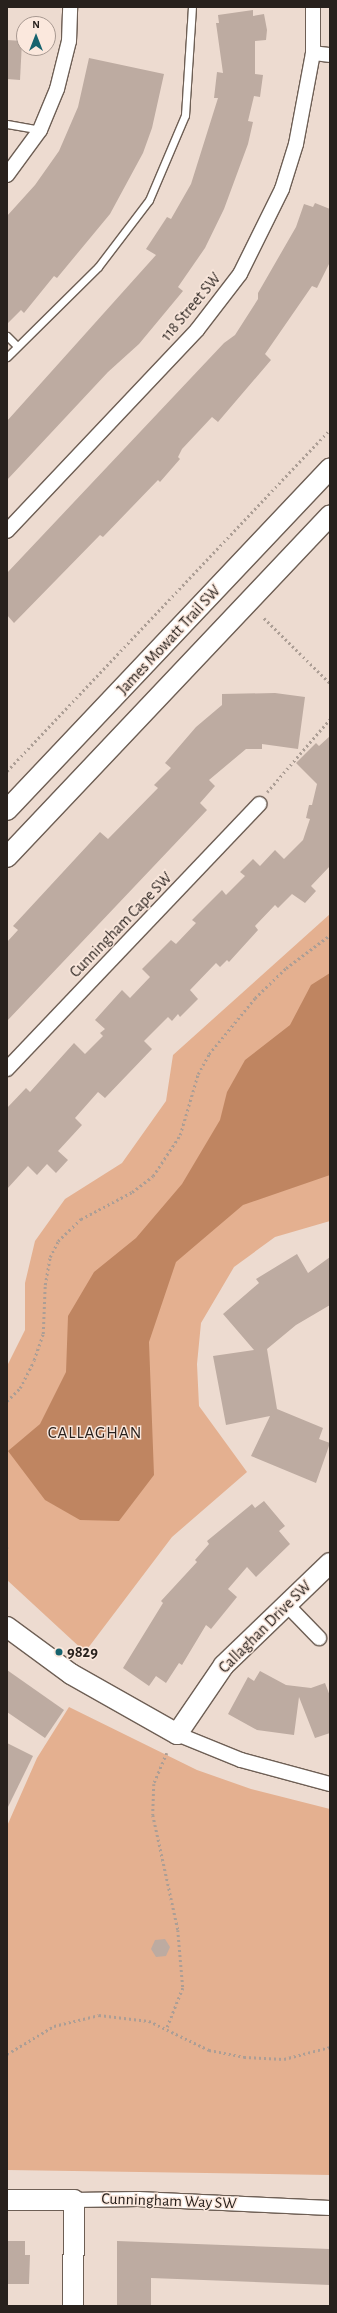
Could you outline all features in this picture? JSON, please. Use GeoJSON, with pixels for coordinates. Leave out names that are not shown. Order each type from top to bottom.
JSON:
{"type":"FeatureCollection","features":[{"type":"Feature","properties":{"kind":"main road","name":"James Mowatt Trail SW"},"geometry":{"type":"LineString","coordinates":[[7,810],[330,469]]}},
{"type":"Feature","properties":{"kind":"main road","name":"James Mowatt Trail SW"},"geometry":{"type":"LineString","coordinates":[[7,857],[330,516]]}},
{"type":"Feature","properties":{"kind":"main road","name":"Callaghan Drive SW"},"geometry":{"type":"LineString","coordinates":[[177,1734],[224,1665],[285,1603],[330,1563]]}},
{"type":"Feature","properties":{"kind":"main road"},"geometry":{"type":"LineString","coordinates":[[7,1627],[71,1674],[177,1734]]}},
{"type":"Feature","properties":{"kind":"main road","name":"Cunningham Way SW"},"geometry":{"type":"LineString","coordinates":[[7,2200],[74,2200]]}},
{"type":"Feature","properties":{"kind":"main road"},"geometry":{"type":"LineString","coordinates":[[73,2306],[74,2200]]}},
{"type":"Feature","properties":{"kind":"street"},"geometry":{"type":"LineString","coordinates":[[7,175],[40,130],[64,64],[70,7]]}},
{"type":"Feature","properties":{"kind":"street","name":"118 Street SW"},"geometry":{"type":"LineString","coordinates":[[7,531],[197,330],[240,274],[282,188],[296,144],[313,53],[313,7]]}},
{"type":"Feature","properties":{"kind":"street"},"geometry":{"type":"LineString","coordinates":[[313,53],[330,55]]}},
{"type":"Feature","properties":{"kind":"street","name":"Cunningham Cape SW"},"geometry":{"type":"LineString","coordinates":[[7,1069],[259,804]]}},
{"type":"Feature","properties":{"kind":"street"},"geometry":{"type":"LineString","coordinates":[[285,1603],[319,1638]]}},
{"type":"Feature","properties":{"kind":"street"},"geometry":{"type":"LineString","coordinates":[[177,1734],[241,1760],[330,1784]]}},
{"type":"Feature","properties":{"kind":"street","name":"Cunningham Way SW"},"geometry":{"type":"LineString","coordinates":[[74,2200],[138,2199],[330,2208]]}},
{"type":"Feature","properties":{"kind":"lane"},"geometry":{"type":"LineString","coordinates":[[7,357],[98,266],[149,200],[185,115],[192,7]]}},
{"type":"Feature","properties":{"kind":"lane"},"geometry":{"type":"LineString","coordinates":[[7,124],[40,130]]}},
{"type":"Feature","properties":{"kind":"lane"},"geometry":{"type":"LineString","coordinates":[[7,336],[17,346]]}},
{"type":"Feature","properties":{"kind":"path"},"geometry":{"type":"LineString","coordinates":[[7,771],[330,430]]}},
{"type":"Feature","properties":{"kind":"path"},"geometry":{"type":"LineString","coordinates":[[264,618],[330,683]]}},
{"type":"Feature","properties":{"kind":"path"},"geometry":{"type":"LineString","coordinates":[[259,804],[278,776],[330,719]]}},
{"type":"Feature","properties":{"kind":"path"},"geometry":{"type":"LineString","coordinates":[[7,1401],[20,1388],[34,1360],[43,1334],[45,1285],[50,1257],[58,1241],[80,1218],[132,1192],[153,1176],[180,1135],[198,1074],[209,1054],[255,998],[286,968],[330,935]]}},
{"type":"Feature","properties":{"kind":"path"},"geometry":{"type":"LineString","coordinates":[[7,1547],[7,1552]]}},
{"type":"Feature","properties":{"kind":"path"},"geometry":{"type":"LineString","coordinates":[[167,1753],[154,1784],[153,1815],[178,1930],[183,1988],[167,2028]]}},
{"type":"Feature","properties":{"kind":"path"},"geometry":{"type":"LineString","coordinates":[[7,2054],[39,2032],[84,2017],[131,2017],[167,2028],[208,2050],[244,2057],[284,2059],[330,2047]]}},
{"type":"Feature","properties":{"kind":"shaded area"},"geometry":{"type":"Polygon","coordinates":[[[330,914],[330,1221],[275,1237],[234,1267],[201,1323],[197,1364],[199,1406],[247,1472],[172,1537],[85,1652],[7,1580],[7,1366],[25,1330],[25,1283],[35,1241],[65,1199],[122,1163],[166,1101],[173,1055],[330,914]]]}},
{"type":"Feature","properties":{"kind":"shaded area"},"geometry":{"type":"Polygon","coordinates":[[[330,973],[330,1175],[243,1205],[176,1262],[149,1342],[154,1475],[119,1521],[80,1520],[45,1500],[8,1451],[40,1424],[66,1372],[68,1316],[94,1272],[136,1238],[182,1184],[220,1120],[227,1092],[245,1060],[290,1025],[311,985],[330,973]]]}},
{"type":"Feature","properties":{"kind":"shaded area"},"geometry":{"type":"Polygon","coordinates":[[[69,1707],[197,1770],[251,1789],[330,1809],[330,2175],[7,2170],[7,1826],[37,1758],[69,1707]]]}},
{"type":"Feature","properties":{"kind":"building"},"geometry":{"type":"Polygon","coordinates":[[[253,10],[253,16],[264,14],[267,30],[266,40],[255,41],[255,74],[263,75],[260,97],[254,96],[248,121],[253,122],[248,144],[224,209],[205,248],[178,287],[183,291],[139,344],[108,372],[7,480],[7,421],[156,255],[146,249],[167,217],[171,219],[191,184],[218,98],[214,98],[217,72],[223,73],[216,23],[219,23],[218,15],[253,10]]]}},
{"type":"Feature","properties":{"kind":"building"},"geometry":{"type":"Polygon","coordinates":[[[7,40],[16,41],[16,56],[21,56],[20,80],[7,79],[7,40]]]}},
{"type":"Feature","properties":{"kind":"building"},"geometry":{"type":"Polygon","coordinates":[[[89,58],[164,74],[152,128],[143,153],[110,214],[57,278],[54,276],[24,313],[21,310],[7,324],[7,216],[35,185],[59,151],[78,107],[89,58]]]}},
{"type":"Feature","properties":{"kind":"building"},"geometry":{"type":"Polygon","coordinates":[[[315,203],[330,209],[330,262],[317,288],[312,286],[265,354],[271,360],[218,422],[212,417],[182,449],[178,457],[180,459],[160,482],[158,480],[103,537],[100,535],[14,623],[7,615],[7,573],[224,343],[235,335],[258,299],[258,293],[296,227],[304,204],[313,207],[315,203]]]}},
{"type":"Feature","properties":{"kind":"building"},"geometry":{"type":"Polygon","coordinates":[[[275,693],[305,697],[298,749],[262,744],[262,749],[246,749],[209,780],[215,786],[200,803],[207,810],[7,1021],[7,942],[18,930],[13,926],[100,832],[108,839],[158,788],[154,785],[171,768],[165,763],[196,727],[222,705],[222,694],[275,693]]]}},
{"type":"Feature","properties":{"kind":"building"},"geometry":{"type":"Polygon","coordinates":[[[330,736],[330,866],[311,886],[316,891],[305,903],[292,894],[278,908],[275,905],[255,926],[258,930],[229,962],[227,960],[220,967],[216,963],[190,990],[198,999],[180,1017],[178,1014],[172,1021],[168,1017],[144,1041],[152,1049],[105,1098],[98,1092],[75,1118],[82,1125],[58,1151],[68,1160],[56,1173],[47,1164],[37,1175],[28,1166],[7,1189],[7,1108],[26,1088],[30,1092],[74,1043],[85,1054],[103,1036],[100,1033],[105,1029],[95,1020],[122,990],[130,998],[150,977],[142,969],[171,940],[176,944],[196,923],[192,920],[222,890],[226,895],[245,876],[240,872],[253,859],[260,866],[275,850],[284,859],[303,840],[310,819],[306,818],[309,805],[312,805],[317,784],[296,763],[316,743],[319,746],[330,736]]]}},
{"type":"Feature","properties":{"kind":"building"},"geometry":{"type":"Polygon","coordinates":[[[297,1254],[308,1273],[330,1257],[330,1305],[296,1325],[267,1349],[277,1409],[323,1428],[319,1439],[330,1443],[316,1483],[251,1456],[270,1416],[226,1425],[213,1356],[254,1350],[223,1314],[259,1283],[256,1279],[297,1254]]]}},
{"type":"Feature","properties":{"kind":"building"},"geometry":{"type":"Polygon","coordinates":[[[264,1501],[285,1526],[279,1531],[290,1544],[256,1577],[247,1567],[228,1589],[237,1597],[211,1629],[206,1625],[182,1665],[179,1663],[166,1683],[156,1676],[149,1686],[123,1668],[163,1603],[161,1601],[197,1562],[195,1560],[209,1544],[207,1541],[252,1504],[255,1508],[264,1501]]]}},
{"type":"Feature","properties":{"kind":"building"},"geometry":{"type":"Polygon","coordinates":[[[7,1670],[64,1710],[45,1738],[7,1712],[7,1670]]]}},
{"type":"Feature","properties":{"kind":"building"},"geometry":{"type":"Polygon","coordinates":[[[260,1671],[286,1685],[311,1688],[325,1683],[330,1696],[330,1733],[315,1738],[299,1697],[294,1735],[257,1730],[228,1714],[248,1677],[254,1681],[260,1671]]]}},
{"type":"Feature","properties":{"kind":"building"},"geometry":{"type":"Polygon","coordinates":[[[7,1743],[33,1756],[7,1809],[7,1743]]]}},
{"type":"Feature","properties":{"kind":"building"},"geometry":{"type":"Polygon","coordinates":[[[165,1939],[170,1947],[166,1956],[156,1957],[151,1949],[155,1940],[165,1939]]]}},
{"type":"Feature","properties":{"kind":"building"},"geometry":{"type":"Polygon","coordinates":[[[7,2241],[25,2241],[25,2255],[30,2255],[29,2284],[7,2284],[7,2241]]]}},
{"type":"Feature","properties":{"kind":"building"},"geometry":{"type":"Polygon","coordinates":[[[117,2241],[330,2249],[330,2285],[151,2278],[151,2306],[117,2306],[117,2241]]]}},
{"type":"Feature","properties":{"kind":"place","name":"9829"},"geometry":{"type":"Point","coordinates":[59,1652]}},
{"type":"Feature","properties":{"kind":"district","name":"CALLAGHAN"},"geometry":{"type":"Point","coordinates":[95,1433]}}]}
